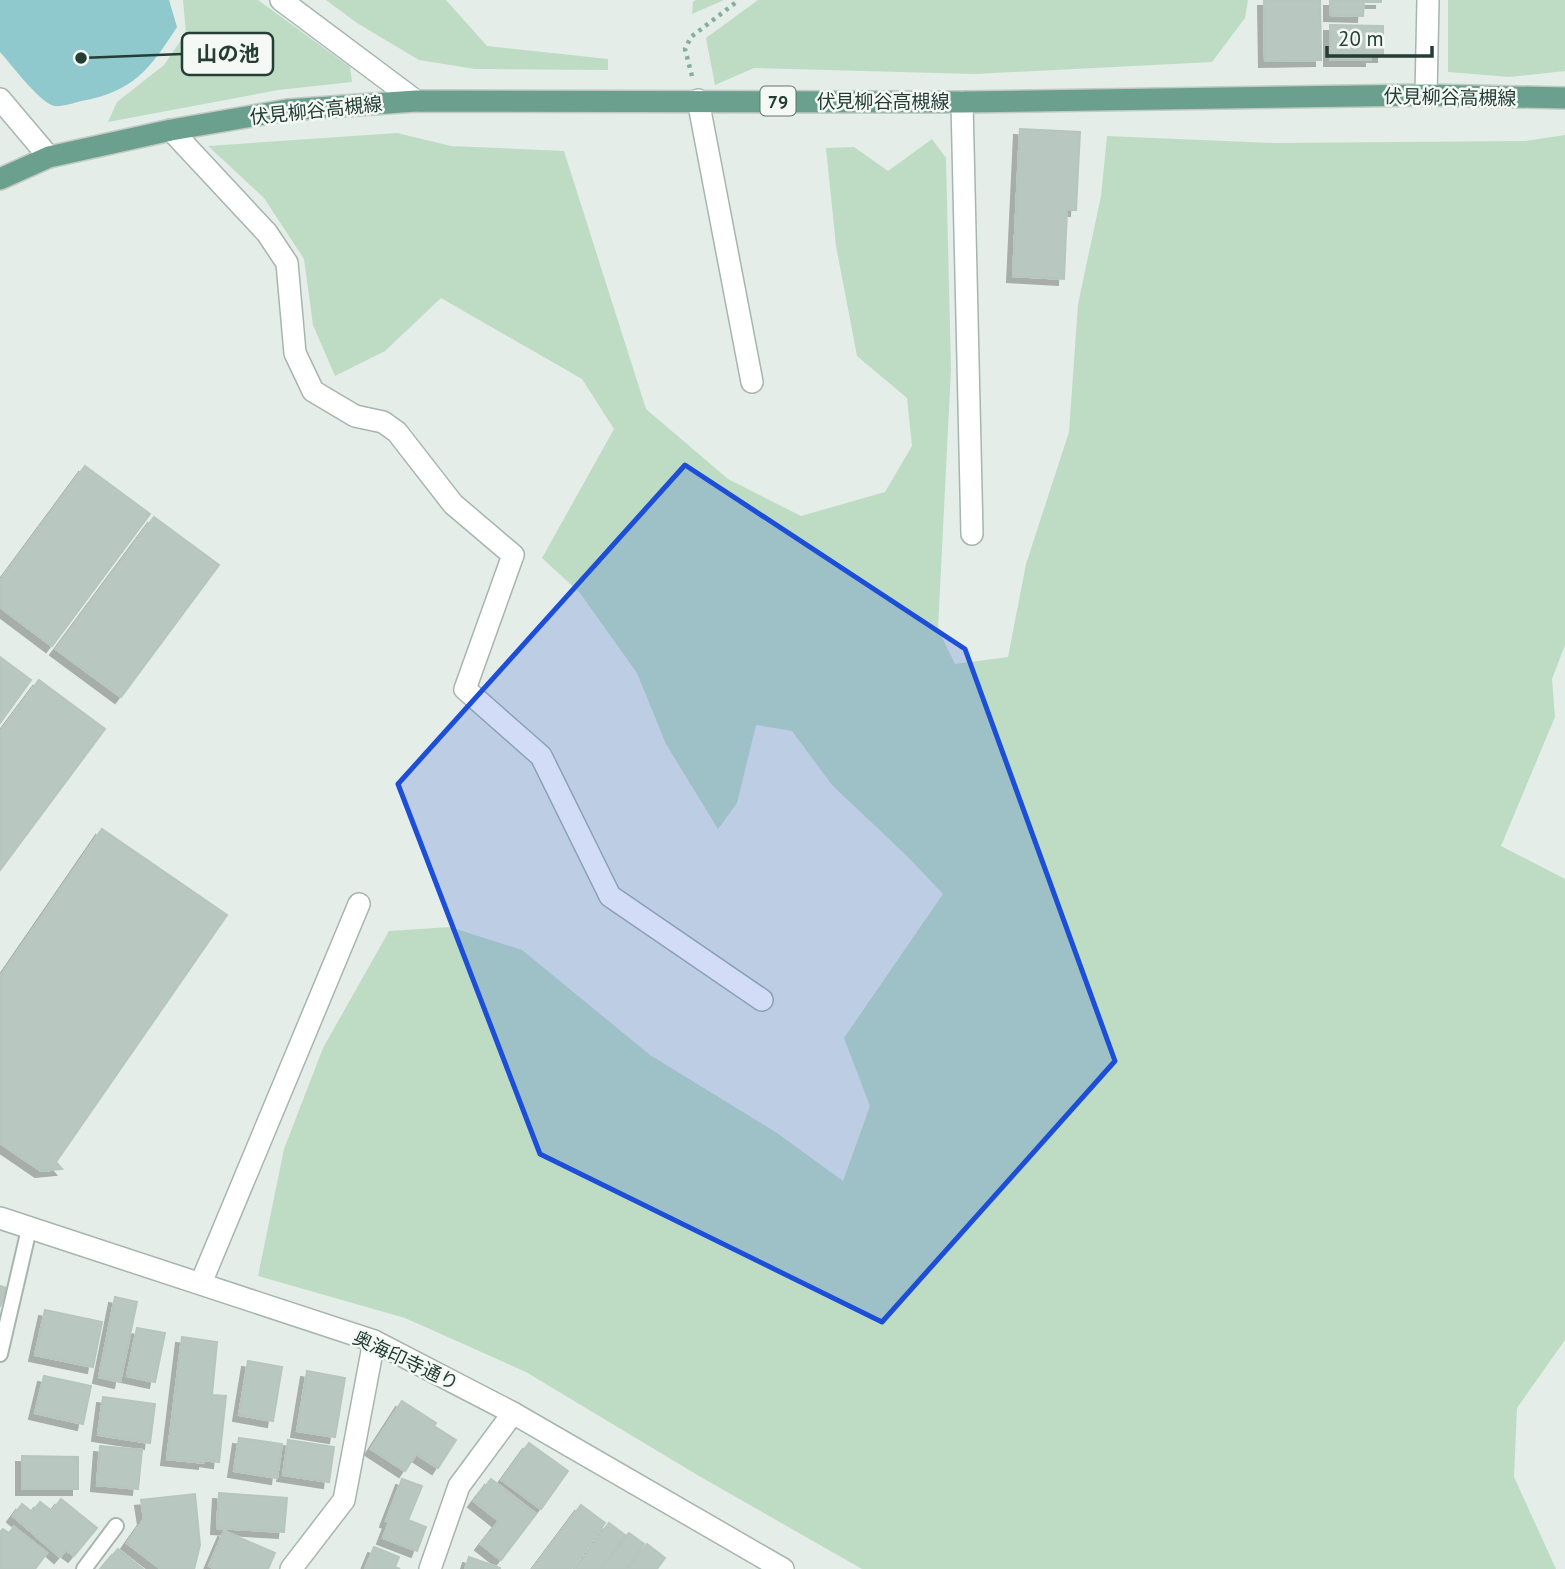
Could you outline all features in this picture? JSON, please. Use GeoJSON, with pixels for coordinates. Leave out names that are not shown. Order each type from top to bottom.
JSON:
{"type":"FeatureCollection","features":[{"type":"Feature","properties":{"kind":"main road","name":"伏見柳谷高槻線"},"geometry":{"type":"LineString","coordinates":[[0,179],[49,157],[171,130],[287,110],[416,101],[962,102],[1426,95],[1565,98]]}},
{"type":"Feature","properties":{"kind":"street"},"geometry":{"type":"LineString","coordinates":[[281,0],[416,101]]}},
{"type":"Feature","properties":{"kind":"street"},"geometry":{"type":"LineString","coordinates":[[1426,95],[1428,0]]}},
{"type":"Feature","properties":{"kind":"street"},"geometry":{"type":"LineString","coordinates":[[0,99],[49,157]]}},
{"type":"Feature","properties":{"kind":"street"},"geometry":{"type":"LineString","coordinates":[[698,100],[752,382]]}},
{"type":"Feature","properties":{"kind":"street"},"geometry":{"type":"LineString","coordinates":[[962,102],[972,534]]}},
{"type":"Feature","properties":{"kind":"street"},"geometry":{"type":"LineString","coordinates":[[171,130],[267,233],[287,263],[295,353],[313,391],[355,416],[383,422],[397,432],[453,504],[513,555],[465,689],[541,756],[610,896],[762,1000]]}},
{"type":"Feature","properties":{"kind":"street"},"geometry":{"type":"LineString","coordinates":[[201,1283],[359,904]]}},
{"type":"Feature","properties":{"kind":"street","name":"奥海印寺通り"},"geometry":{"type":"LineString","coordinates":[[0,1218],[374,1341],[513,1413],[783,1569]]}},
{"type":"Feature","properties":{"kind":"street"},"geometry":{"type":"LineString","coordinates":[[291,1569],[344,1500],[374,1341]]}},
{"type":"Feature","properties":{"kind":"street"},"geometry":{"type":"LineString","coordinates":[[430,1569],[459,1486],[513,1413]]}},
{"type":"Feature","properties":{"kind":"lane"},"geometry":{"type":"LineString","coordinates":[[0,1354],[29,1229]]}},
{"type":"Feature","properties":{"kind":"lane"},"geometry":{"type":"LineString","coordinates":[[84,1569],[116,1526]]}},
{"type":"Feature","properties":{"kind":"path"},"geometry":{"type":"LineString","coordinates":[[698,100],[685,48],[691,37],[739,0]]}},
{"type":"Feature","properties":{"kind":"highlighted area"},"geometry":{"type":"Polygon","coordinates":[[[685,465],[965,649],[1115,1061],[882,1322],[540,1154],[398,784],[685,465]]]}},
{"type":"Feature","properties":{"kind":"green space"},"geometry":{"type":"Polygon","coordinates":[[[183,0],[258,0],[350,67],[352,82],[278,90],[108,122],[117,102],[164,65],[186,33],[183,0]]]}},
{"type":"Feature","properties":{"kind":"green space"},"geometry":{"type":"Polygon","coordinates":[[[326,0],[446,0],[487,46],[608,59],[608,70],[475,69],[419,60],[357,23],[326,0]]]}},
{"type":"Feature","properties":{"kind":"green space"},"geometry":{"type":"Polygon","coordinates":[[[724,0],[692,14],[693,2],[724,0]]]}},
{"type":"Feature","properties":{"kind":"green space"},"geometry":{"type":"Polygon","coordinates":[[[758,0],[1248,0],[1245,18],[1212,62],[974,74],[754,68],[715,85],[706,38],[758,0]]]}},
{"type":"Feature","properties":{"kind":"green space"},"geometry":{"type":"Polygon","coordinates":[[[1448,0],[1565,0],[1565,71],[1509,77],[1448,72],[1448,0]]]}},
{"type":"Feature","properties":{"kind":"green space"},"geometry":{"type":"Polygon","coordinates":[[[397,133],[451,146],[564,151],[646,409],[728,479],[801,516],[885,492],[912,446],[907,398],[857,356],[836,246],[826,148],[854,147],[888,171],[932,139],[946,158],[951,369],[938,629],[955,664],[1008,657],[1026,564],[1069,432],[1078,304],[1101,196],[1107,136],[1275,143],[1525,141],[1565,135],[1565,645],[1552,679],[1555,717],[1501,846],[1565,879],[1565,1340],[1517,1408],[1514,1477],[1556,1569],[862,1569],[699,1476],[526,1372],[405,1318],[258,1276],[284,1149],[323,1048],[389,931],[450,927],[522,950],[650,1055],[777,1133],[843,1181],[870,1106],[844,1038],[943,894],[832,785],[792,731],[756,725],[737,803],[718,829],[666,744],[637,673],[580,593],[542,558],[614,429],[582,379],[441,298],[385,351],[335,376],[313,325],[304,259],[264,198],[208,146],[397,133]]]}},
{"type":"Feature","properties":{"kind":"water"},"geometry":{"type":"Polygon","coordinates":[[[0,0],[169,0],[177,27],[158,55],[127,85],[99,97],[54,106],[33,90],[0,52],[0,0]]]}},
{"type":"Feature","properties":{"kind":"building"},"geometry":{"type":"Polygon","coordinates":[[[1264,0],[1320,0],[1321,60],[1265,61],[1264,0]]]}},
{"type":"Feature","properties":{"kind":"building"},"geometry":{"type":"Polygon","coordinates":[[[1330,0],[1381,2],[1364,2],[1363,16],[1330,15],[1330,0]]]}},
{"type":"Feature","properties":{"kind":"building"},"geometry":{"type":"Polygon","coordinates":[[[1330,25],[1383,26],[1383,56],[1371,56],[1371,60],[1330,60],[1330,25]]]}},
{"type":"Feature","properties":{"kind":"building"},"geometry":{"type":"Polygon","coordinates":[[[1020,129],[1080,132],[1076,210],[1067,210],[1064,279],[1013,276],[1020,129]]]}},
{"type":"Feature","properties":{"kind":"building"},"geometry":{"type":"Polygon","coordinates":[[[85,466],[150,514],[52,646],[0,607],[0,581],[85,466]]]}},
{"type":"Feature","properties":{"kind":"building"},"geometry":{"type":"Polygon","coordinates":[[[154,517],[219,565],[121,697],[56,649],[154,517]]]}},
{"type":"Feature","properties":{"kind":"building"},"geometry":{"type":"Polygon","coordinates":[[[0,657],[31,680],[0,723],[0,657]]]}},
{"type":"Feature","properties":{"kind":"building"},"geometry":{"type":"Polygon","coordinates":[[[39,680],[105,729],[0,870],[0,732],[39,680]]]}},
{"type":"Feature","properties":{"kind":"building"},"geometry":{"type":"Polygon","coordinates":[[[102,829],[227,915],[56,1162],[62,1169],[41,1171],[0,1143],[0,977],[102,829]]]}},
{"type":"Feature","properties":{"kind":"building"},"geometry":{"type":"Polygon","coordinates":[[[0,1286],[7,1288],[0,1307],[0,1286]]]}},
{"type":"Feature","properties":{"kind":"building"},"geometry":{"type":"Polygon","coordinates":[[[115,1297],[137,1302],[120,1382],[99,1377],[115,1297]]]}},
{"type":"Feature","properties":{"kind":"building"},"geometry":{"type":"Polygon","coordinates":[[[45,1310],[102,1322],[93,1367],[35,1355],[45,1310]]]}},
{"type":"Feature","properties":{"kind":"building"},"geometry":{"type":"Polygon","coordinates":[[[137,1328],[165,1333],[155,1382],[127,1376],[137,1328]]]}},
{"type":"Feature","properties":{"kind":"building"},"geometry":{"type":"Polygon","coordinates":[[[182,1337],[217,1342],[212,1395],[226,1396],[219,1462],[167,1459],[182,1337]]]}},
{"type":"Feature","properties":{"kind":"building"},"geometry":{"type":"Polygon","coordinates":[[[248,1361],[282,1367],[273,1421],[239,1415],[248,1361]]]}},
{"type":"Feature","properties":{"kind":"building"},"geometry":{"type":"Polygon","coordinates":[[[307,1371],[345,1378],[335,1437],[297,1431],[307,1371]]]}},
{"type":"Feature","properties":{"kind":"building"},"geometry":{"type":"Polygon","coordinates":[[[44,1376],[91,1386],[83,1424],[35,1413],[44,1376]]]}},
{"type":"Feature","properties":{"kind":"building"},"geometry":{"type":"Polygon","coordinates":[[[103,1397],[155,1404],[150,1443],[98,1435],[103,1397]]]}},
{"type":"Feature","properties":{"kind":"building"},"geometry":{"type":"Polygon","coordinates":[[[402,1401],[456,1440],[438,1468],[416,1454],[405,1471],[371,1449],[402,1401]]]}},
{"type":"Feature","properties":{"kind":"building"},"geometry":{"type":"Polygon","coordinates":[[[239,1438],[282,1444],[277,1478],[234,1471],[239,1438]]]}},
{"type":"Feature","properties":{"kind":"building"},"geometry":{"type":"Polygon","coordinates":[[[288,1440],[334,1447],[329,1482],[283,1475],[288,1440]]]}},
{"type":"Feature","properties":{"kind":"building"},"geometry":{"type":"Polygon","coordinates":[[[529,1443],[568,1471],[541,1509],[502,1480],[529,1443]]]}},
{"type":"Feature","properties":{"kind":"building"},"geometry":{"type":"Polygon","coordinates":[[[100,1446],[142,1450],[138,1489],[97,1485],[100,1446]]]}},
{"type":"Feature","properties":{"kind":"building"},"geometry":{"type":"Polygon","coordinates":[[[22,1456],[78,1457],[78,1489],[22,1489],[22,1456]]]}},
{"type":"Feature","properties":{"kind":"building"},"geometry":{"type":"Polygon","coordinates":[[[402,1479],[422,1486],[408,1520],[426,1527],[417,1551],[383,1538],[389,1522],[386,1521],[402,1479]]]}},
{"type":"Feature","properties":{"kind":"building"},"geometry":{"type":"Polygon","coordinates":[[[491,1479],[536,1514],[501,1560],[481,1544],[499,1521],[474,1501],[491,1479]]]}},
{"type":"Feature","properties":{"kind":"building"},"geometry":{"type":"Polygon","coordinates":[[[219,1493],[287,1498],[284,1532],[217,1528],[219,1493]]]}},
{"type":"Feature","properties":{"kind":"building"},"geometry":{"type":"Polygon","coordinates":[[[195,1494],[200,1545],[194,1569],[161,1569],[127,1543],[144,1519],[141,1500],[195,1494]]]}},
{"type":"Feature","properties":{"kind":"building"},"geometry":{"type":"Polygon","coordinates":[[[61,1499],[97,1528],[74,1556],[66,1550],[60,1557],[13,1516],[22,1504],[32,1512],[40,1502],[52,1511],[61,1499]]]}},
{"type":"Feature","properties":{"kind":"building"},"geometry":{"type":"Polygon","coordinates":[[[581,1505],[605,1523],[571,1569],[533,1569],[581,1505]]]}},
{"type":"Feature","properties":{"kind":"building"},"geometry":{"type":"Polygon","coordinates":[[[609,1523],[625,1535],[600,1569],[575,1569],[609,1523]]]}},
{"type":"Feature","properties":{"kind":"building"},"geometry":{"type":"Polygon","coordinates":[[[14,1527],[47,1553],[35,1569],[0,1568],[0,1532],[3,1529],[9,1533],[14,1527]]]}},
{"type":"Feature","properties":{"kind":"building"},"geometry":{"type":"Polygon","coordinates":[[[224,1531],[275,1553],[268,1569],[215,1569],[209,1566],[224,1531]]]}},
{"type":"Feature","properties":{"kind":"building"},"geometry":{"type":"Polygon","coordinates":[[[629,1533],[644,1544],[626,1569],[602,1569],[629,1533]]]}},
{"type":"Feature","properties":{"kind":"building"},"geometry":{"type":"Polygon","coordinates":[[[647,1544],[665,1558],[657,1569],[628,1569],[647,1544]]]}},
{"type":"Feature","properties":{"kind":"building"},"geometry":{"type":"Polygon","coordinates":[[[374,1547],[399,1557],[395,1567],[400,1569],[365,1569],[374,1547]]]}},
{"type":"Feature","properties":{"kind":"building"},"geometry":{"type":"Polygon","coordinates":[[[118,1549],[143,1569],[101,1569],[118,1549]]]}},
{"type":"Feature","properties":{"kind":"building"},"geometry":{"type":"Polygon","coordinates":[[[469,1557],[500,1568],[500,1569],[465,1569],[469,1557]]]}},
{"type":"Feature","properties":{"kind":"place","name":"山の池"},"geometry":{"type":"Point","coordinates":[81,58]}}]}
